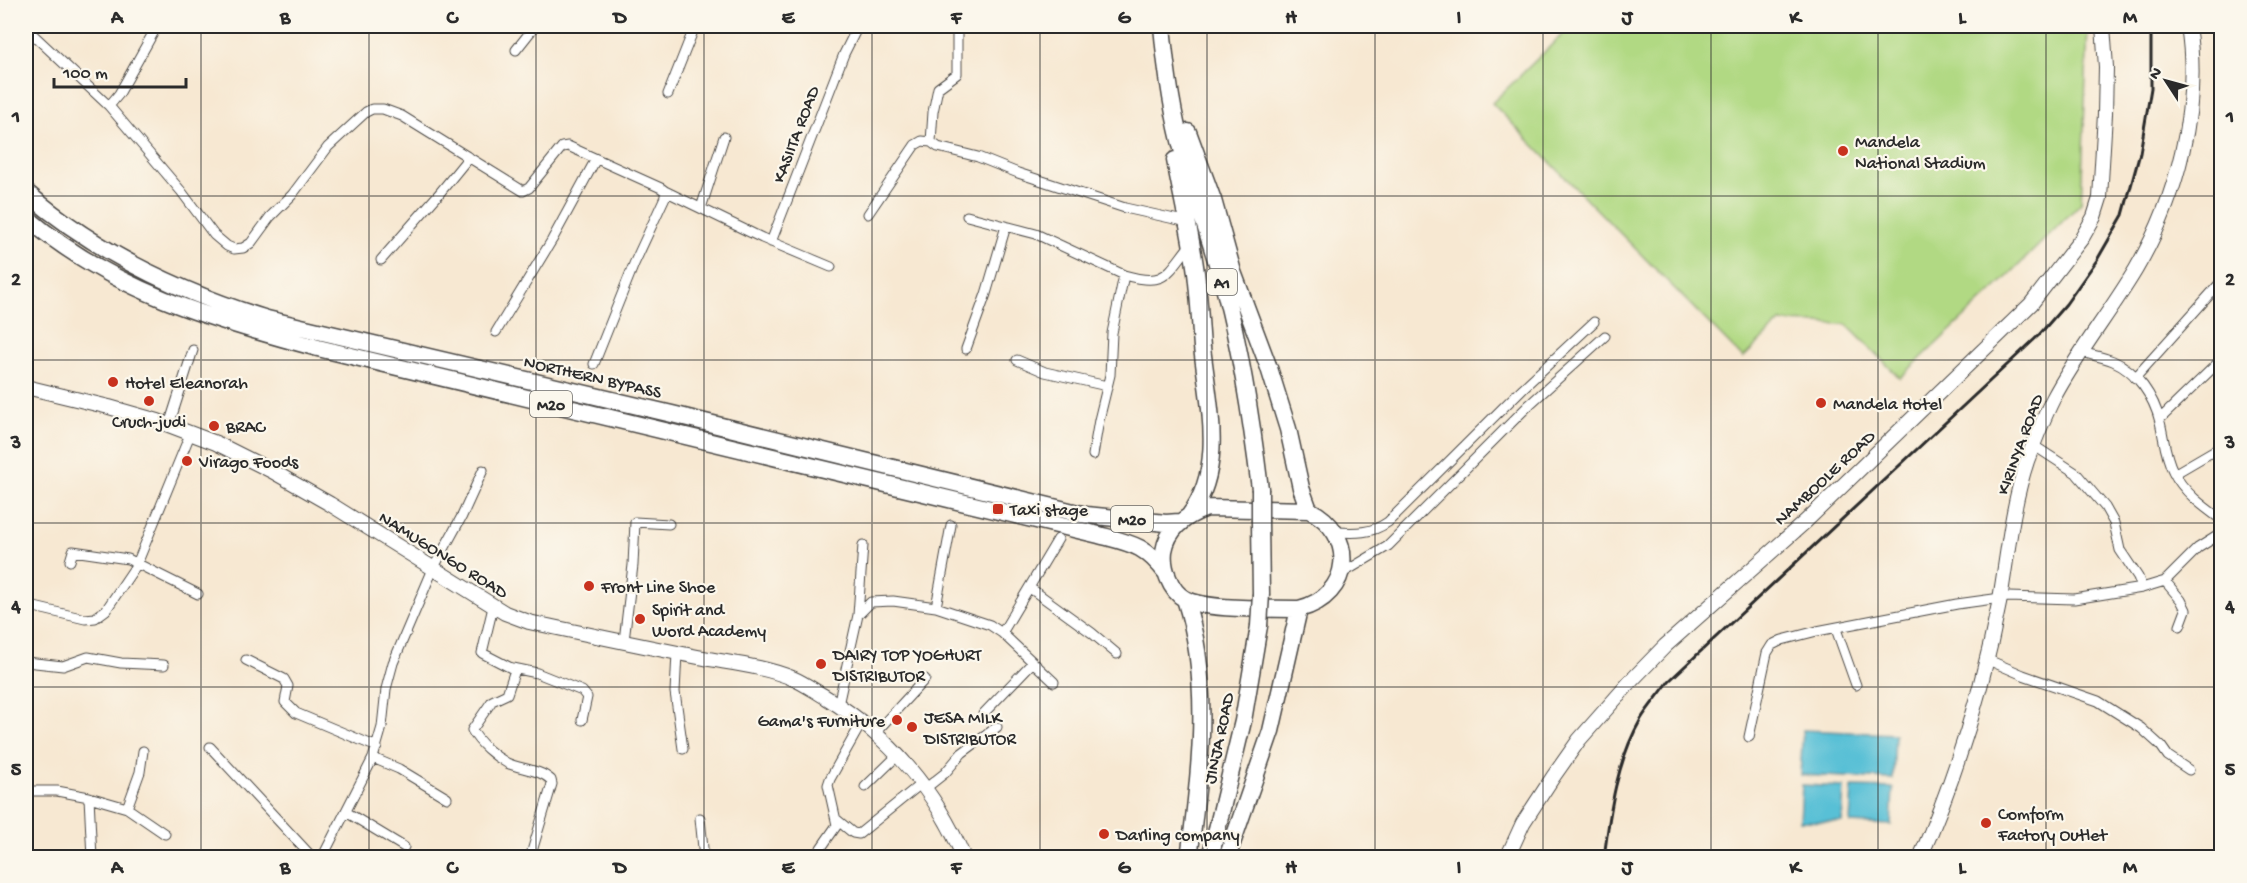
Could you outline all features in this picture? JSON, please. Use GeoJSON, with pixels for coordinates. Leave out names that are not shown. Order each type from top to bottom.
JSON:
{"type":"FeatureCollection","features":[{"type":"Feature","properties":{"kind":"highway","name":"A1"},"geometry":{"type":"LineString","coordinates":[[1162,26],[1167,78]]}},
{"type":"Feature","properties":{"kind":"highway"},"geometry":{"type":"LineString","coordinates":[[1167,78],[1169,126],[1196,271],[1212,434],[1210,469],[1205,490],[1199,503],[1184,519],[1165,546],[1163,557],[1167,574],[1178,593],[1185,599],[1207,605],[1299,609],[1311,606],[1330,593],[1341,574],[1343,556],[1335,532],[1326,521],[1309,510],[1207,508],[1184,519]]}},
{"type":"Feature","properties":{"kind":"highway"},"geometry":{"type":"LineString","coordinates":[[1167,78],[1213,200],[1233,272],[1269,368],[1309,510]]}},
{"type":"Feature","properties":{"kind":"highway","name":"JINJA ROAD"},"geometry":{"type":"LineString","coordinates":[[1167,78],[1184,157],[1225,292],[1254,437],[1260,489],[1259,626],[1243,721],[1210,858]]}},
{"type":"Feature","properties":{"kind":"highway","name":"NORTHERN BYPASS"},"geometry":{"type":"LineString","coordinates":[[26,192],[51,214],[121,259],[174,286],[220,305],[267,319],[672,414],[1086,515],[1157,522],[1184,519]]}},
{"type":"Feature","properties":{"kind":"highway","name":"NORTHERN BYPASS"},"geometry":{"type":"LineString","coordinates":[[26,217],[82,257],[126,283],[180,307],[234,326],[1133,544],[1145,550],[1167,574]]}},
{"type":"Feature","properties":{"kind":"highway"},"geometry":{"type":"LineString","coordinates":[[1185,599],[1192,619],[1201,701],[1200,762],[1189,858]]}},
{"type":"Feature","properties":{"kind":"highway"},"geometry":{"type":"LineString","coordinates":[[1227,858],[1271,731],[1299,609]]}},
{"type":"Feature","properties":{"kind":"main road","name":"NAMBOOLE ROAD"},"geometry":{"type":"LineString","coordinates":[[1507,858],[1524,823],[1553,777],[1579,740],[1631,681],[1665,646],[1806,520],[2022,313],[2082,238],[2094,217],[2100,198],[2106,67],[2103,26]]}},
{"type":"Feature","properties":{"kind":"main road","name":"KIRINYA ROAD"},"geometry":{"type":"LineString","coordinates":[[1920,858],[1958,763],[1972,718],[2000,598],[2013,513],[2033,445],[2053,398],[2135,271],[2150,243],[2171,189],[2189,107],[2192,66],[2188,26]]}},
{"type":"Feature","properties":{"kind":"main road","name":"NAMUGONGO ROAD"},"geometry":{"type":"LineString","coordinates":[[26,387],[109,407],[191,432],[272,471],[493,607],[529,622],[624,640],[789,677],[801,682],[862,722],[898,755],[924,785],[957,840],[964,858]]}},
{"type":"Feature","properties":{"kind":"street"},"geometry":{"type":"LineString","coordinates":[[109,106],[157,26]]}},
{"type":"Feature","properties":{"kind":"street"},"geometry":{"type":"LineString","coordinates":[[516,50],[535,26]]}},
{"type":"Feature","properties":{"kind":"street"},"geometry":{"type":"LineString","coordinates":[[668,94],[695,26]]}},
{"type":"Feature","properties":{"kind":"street","name":"KASIITA ROAD"},"geometry":{"type":"LineString","coordinates":[[771,242],[844,54],[858,26]]}},
{"type":"Feature","properties":{"kind":"street"},"geometry":{"type":"LineString","coordinates":[[931,142],[933,112],[938,88],[957,74],[957,26]]}},
{"type":"Feature","properties":{"kind":"street"},"geometry":{"type":"LineString","coordinates":[[26,28],[109,106],[181,190],[214,235],[234,249],[251,243],[270,217],[292,195],[328,147],[366,112],[372,109],[383,109],[402,116],[523,191],[529,188],[562,147],[568,146],[771,242],[831,267]]}},
{"type":"Feature","properties":{"kind":"street"},"geometry":{"type":"LineString","coordinates":[[701,208],[724,137]]}},
{"type":"Feature","properties":{"kind":"street"},"geometry":{"type":"LineString","coordinates":[[868,214],[915,145],[922,141],[978,157],[1018,173],[1125,208],[1188,222]]}},
{"type":"Feature","properties":{"kind":"street"},"geometry":{"type":"LineString","coordinates":[[381,260],[469,157]]}},
{"type":"Feature","properties":{"kind":"street"},"geometry":{"type":"LineString","coordinates":[[496,332],[552,240],[596,159]]}},
{"type":"Feature","properties":{"kind":"street"},"geometry":{"type":"LineString","coordinates":[[594,364],[634,264],[662,206],[665,191]]}},
{"type":"Feature","properties":{"kind":"street"},"geometry":{"type":"LineString","coordinates":[[967,216],[1036,234],[1124,275],[1155,280],[1162,278],[1191,244]]}},
{"type":"Feature","properties":{"kind":"street"},"geometry":{"type":"LineString","coordinates":[[966,349],[986,294],[1006,226]]}},
{"type":"Feature","properties":{"kind":"street"},"geometry":{"type":"LineString","coordinates":[[1093,455],[1107,387],[1112,333],[1124,275]]}},
{"type":"Feature","properties":{"kind":"street"},"geometry":{"type":"LineString","coordinates":[[2135,378],[2222,281]]}},
{"type":"Feature","properties":{"kind":"street"},"geometry":{"type":"LineString","coordinates":[[1335,532],[1368,532],[1388,522],[1523,388],[1594,322]]}},
{"type":"Feature","properties":{"kind":"street"},"geometry":{"type":"LineString","coordinates":[[1341,574],[1388,546],[1530,404],[1605,336]]}},
{"type":"Feature","properties":{"kind":"street"},"geometry":{"type":"LineString","coordinates":[[169,425],[193,350]]}},
{"type":"Feature","properties":{"kind":"street"},"geometry":{"type":"LineString","coordinates":[[2082,352],[2114,362],[2135,378],[2147,391],[2160,419],[2168,459],[2174,474],[2196,499],[2222,520]]}},
{"type":"Feature","properties":{"kind":"street"},"geometry":{"type":"LineString","coordinates":[[2160,419],[2222,358]]}},
{"type":"Feature","properties":{"kind":"street"},"geometry":{"type":"LineString","coordinates":[[1017,360],[1053,375],[1107,387]]}},
{"type":"Feature","properties":{"kind":"street"},"geometry":{"type":"LineString","coordinates":[[26,605],[86,618],[95,618],[106,610],[137,564],[191,432]]}},
{"type":"Feature","properties":{"kind":"street"},"geometry":{"type":"LineString","coordinates":[[2033,445],[2076,473],[2105,507],[2114,523],[2120,550],[2138,577],[2142,588]]}},
{"type":"Feature","properties":{"kind":"street"},"geometry":{"type":"LineString","coordinates":[[2174,474],[2222,446]]}},
{"type":"Feature","properties":{"kind":"street"},"geometry":{"type":"LineString","coordinates":[[322,858],[373,758],[393,663],[433,569],[462,516],[483,470]]}},
{"type":"Feature","properties":{"kind":"street"},"geometry":{"type":"LineString","coordinates":[[624,640],[633,565],[635,522],[669,524]]}},
{"type":"Feature","properties":{"kind":"street"},"geometry":{"type":"LineString","coordinates":[[936,607],[951,525]]}},
{"type":"Feature","properties":{"kind":"street"},"geometry":{"type":"LineString","coordinates":[[1749,737],[1764,661],[1772,645],[1816,631],[2000,598],[2074,599],[2142,588],[2165,581],[2198,548],[2222,533]]}},
{"type":"Feature","properties":{"kind":"street"},"geometry":{"type":"LineString","coordinates":[[1002,633],[1058,539]]}},
{"type":"Feature","properties":{"kind":"street"},"geometry":{"type":"LineString","coordinates":[[838,705],[858,615],[863,545]]}},
{"type":"Feature","properties":{"kind":"street"},"geometry":{"type":"LineString","coordinates":[[70,561],[73,550],[118,557],[198,594]]}},
{"type":"Feature","properties":{"kind":"street"},"geometry":{"type":"LineString","coordinates":[[2165,581],[2181,600],[2186,610],[2180,626]]}},
{"type":"Feature","properties":{"kind":"street"},"geometry":{"type":"LineString","coordinates":[[1030,588],[1117,654]]}},
{"type":"Feature","properties":{"kind":"street"},"geometry":{"type":"LineString","coordinates":[[858,615],[871,602],[892,601],[936,607],[990,625],[1002,633],[1054,682]]}},
{"type":"Feature","properties":{"kind":"street"},"geometry":{"type":"LineString","coordinates":[[493,607],[483,653],[513,668],[537,673],[582,691],[587,697],[582,720]]}},
{"type":"Feature","properties":{"kind":"street"},"geometry":{"type":"LineString","coordinates":[[1836,629],[1857,685]]}},
{"type":"Feature","properties":{"kind":"street"},"geometry":{"type":"LineString","coordinates":[[677,653],[675,692],[683,749]]}},
{"type":"Feature","properties":{"kind":"street"},"geometry":{"type":"LineString","coordinates":[[26,662],[63,666],[88,657],[121,663],[164,665]]}},
{"type":"Feature","properties":{"kind":"street"},"geometry":{"type":"LineString","coordinates":[[1986,659],[2041,682],[2098,701],[2141,729],[2161,746],[2168,756],[2189,770]]}},
{"type":"Feature","properties":{"kind":"street"},"geometry":{"type":"LineString","coordinates":[[246,660],[284,679],[288,686],[285,702],[296,713],[377,747]]}},
{"type":"Feature","properties":{"kind":"street"},"geometry":{"type":"LineString","coordinates":[[983,714],[1033,662]]}},
{"type":"Feature","properties":{"kind":"street"},"geometry":{"type":"LineString","coordinates":[[513,668],[515,670],[507,694],[492,701],[472,730],[477,738],[506,762],[538,773],[550,780],[552,784],[530,858]]}},
{"type":"Feature","properties":{"kind":"street"},"geometry":{"type":"LineString","coordinates":[[875,733],[925,679]]}},
{"type":"Feature","properties":{"kind":"street"},"geometry":{"type":"LineString","coordinates":[[819,858],[821,848],[837,825],[828,785],[862,722]]}},
{"type":"Feature","properties":{"kind":"street"},"geometry":{"type":"LineString","coordinates":[[836,819],[857,835],[924,785],[945,773],[962,753],[997,727]]}},
{"type":"Feature","properties":{"kind":"street"},"geometry":{"type":"LineString","coordinates":[[210,747],[313,858]]}},
{"type":"Feature","properties":{"kind":"street"},"geometry":{"type":"LineString","coordinates":[[127,808],[140,772],[143,751]]}},
{"type":"Feature","properties":{"kind":"street"},"geometry":{"type":"LineString","coordinates":[[865,787],[898,755]]}},
{"type":"Feature","properties":{"kind":"street"},"geometry":{"type":"LineString","coordinates":[[373,758],[399,769],[447,798]]}},
{"type":"Feature","properties":{"kind":"street"},"geometry":{"type":"LineString","coordinates":[[26,791],[57,791],[127,808],[165,834]]}},
{"type":"Feature","properties":{"kind":"street"},"geometry":{"type":"LineString","coordinates":[[88,797],[92,858]]}},
{"type":"Feature","properties":{"kind":"street"},"geometry":{"type":"LineString","coordinates":[[346,812],[404,847]]}},
{"type":"Feature","properties":{"kind":"street"},"geometry":{"type":"LineString","coordinates":[[700,818],[704,858]]}},
{"type":"Feature","properties":{"kind":"green space"},"geometry":{"type":"Polygon","coordinates":[[[1571,26],[2088,26],[2081,203],[2005,279],[1900,378],[1846,324],[1780,322],[1743,358],[1492,103],[1571,26]]]}},
{"type":"Feature","properties":{"kind":"water"},"geometry":{"type":"Polygon","coordinates":[[[1803,730],[1895,734],[1893,779],[1800,775],[1803,730]]]}},
{"type":"Feature","properties":{"kind":"water"},"geometry":{"type":"Polygon","coordinates":[[[1802,785],[1844,787],[1842,822],[1800,821],[1802,785]]]}},
{"type":"Feature","properties":{"kind":"water"},"geometry":{"type":"Polygon","coordinates":[[[1852,787],[1893,788],[1891,825],[1850,823],[1852,787]]]}},
{"type":"Feature","properties":{"kind":"railway"},"geometry":{"type":"LineString","coordinates":[[1604,858],[1612,804],[1626,752],[1647,709],[1669,681],[2038,336],[2066,304],[2097,260],[2123,215],[2140,153],[2151,88],[2151,26]]}},
{"type":"Feature","properties":{"kind":"place","name":"Mandela National Stadium"},"geometry":{"type":"Point","coordinates":[1843,151]}},
{"type":"Feature","properties":{"kind":"place","name":"Hotel Eleanorah"},"geometry":{"type":"Point","coordinates":[113,382]}},
{"type":"Feature","properties":{"kind":"place","name":"Cruch-judi"},"geometry":{"type":"Point","coordinates":[149,401]}},
{"type":"Feature","properties":{"kind":"place","name":"Mandela Hotel"},"geometry":{"type":"Point","coordinates":[1821,403]}},
{"type":"Feature","properties":{"kind":"place","name":"BRAC"},"geometry":{"type":"Point","coordinates":[214,426]}},
{"type":"Feature","properties":{"kind":"place","name":"Virago Foods"},"geometry":{"type":"Point","coordinates":[187,461]}},
{"type":"Feature","properties":{"kind":"place","name":"Taxi stage"},"geometry":{"type":"Point","coordinates":[998,509]}},
{"type":"Feature","properties":{"kind":"place","name":"Front Line Shoe"},"geometry":{"type":"Point","coordinates":[589,586]}},
{"type":"Feature","properties":{"kind":"place","name":"Spirit and Word Academy"},"geometry":{"type":"Point","coordinates":[640,619]}},
{"type":"Feature","properties":{"kind":"place","name":"DAIRY TOP YOGHURT DISTRIBUTOR"},"geometry":{"type":"Point","coordinates":[821,664]}},
{"type":"Feature","properties":{"kind":"place","name":"Gama's Furniture"},"geometry":{"type":"Point","coordinates":[897,720]}},
{"type":"Feature","properties":{"kind":"place","name":"JESA MILK DISTRIBUTOR"},"geometry":{"type":"Point","coordinates":[912,727]}},
{"type":"Feature","properties":{"kind":"place","name":"Comform Factory Outlet"},"geometry":{"type":"Point","coordinates":[1986,823]}},
{"type":"Feature","properties":{"kind":"place","name":"Darling company"},"geometry":{"type":"Point","coordinates":[1104,834]}}]}
